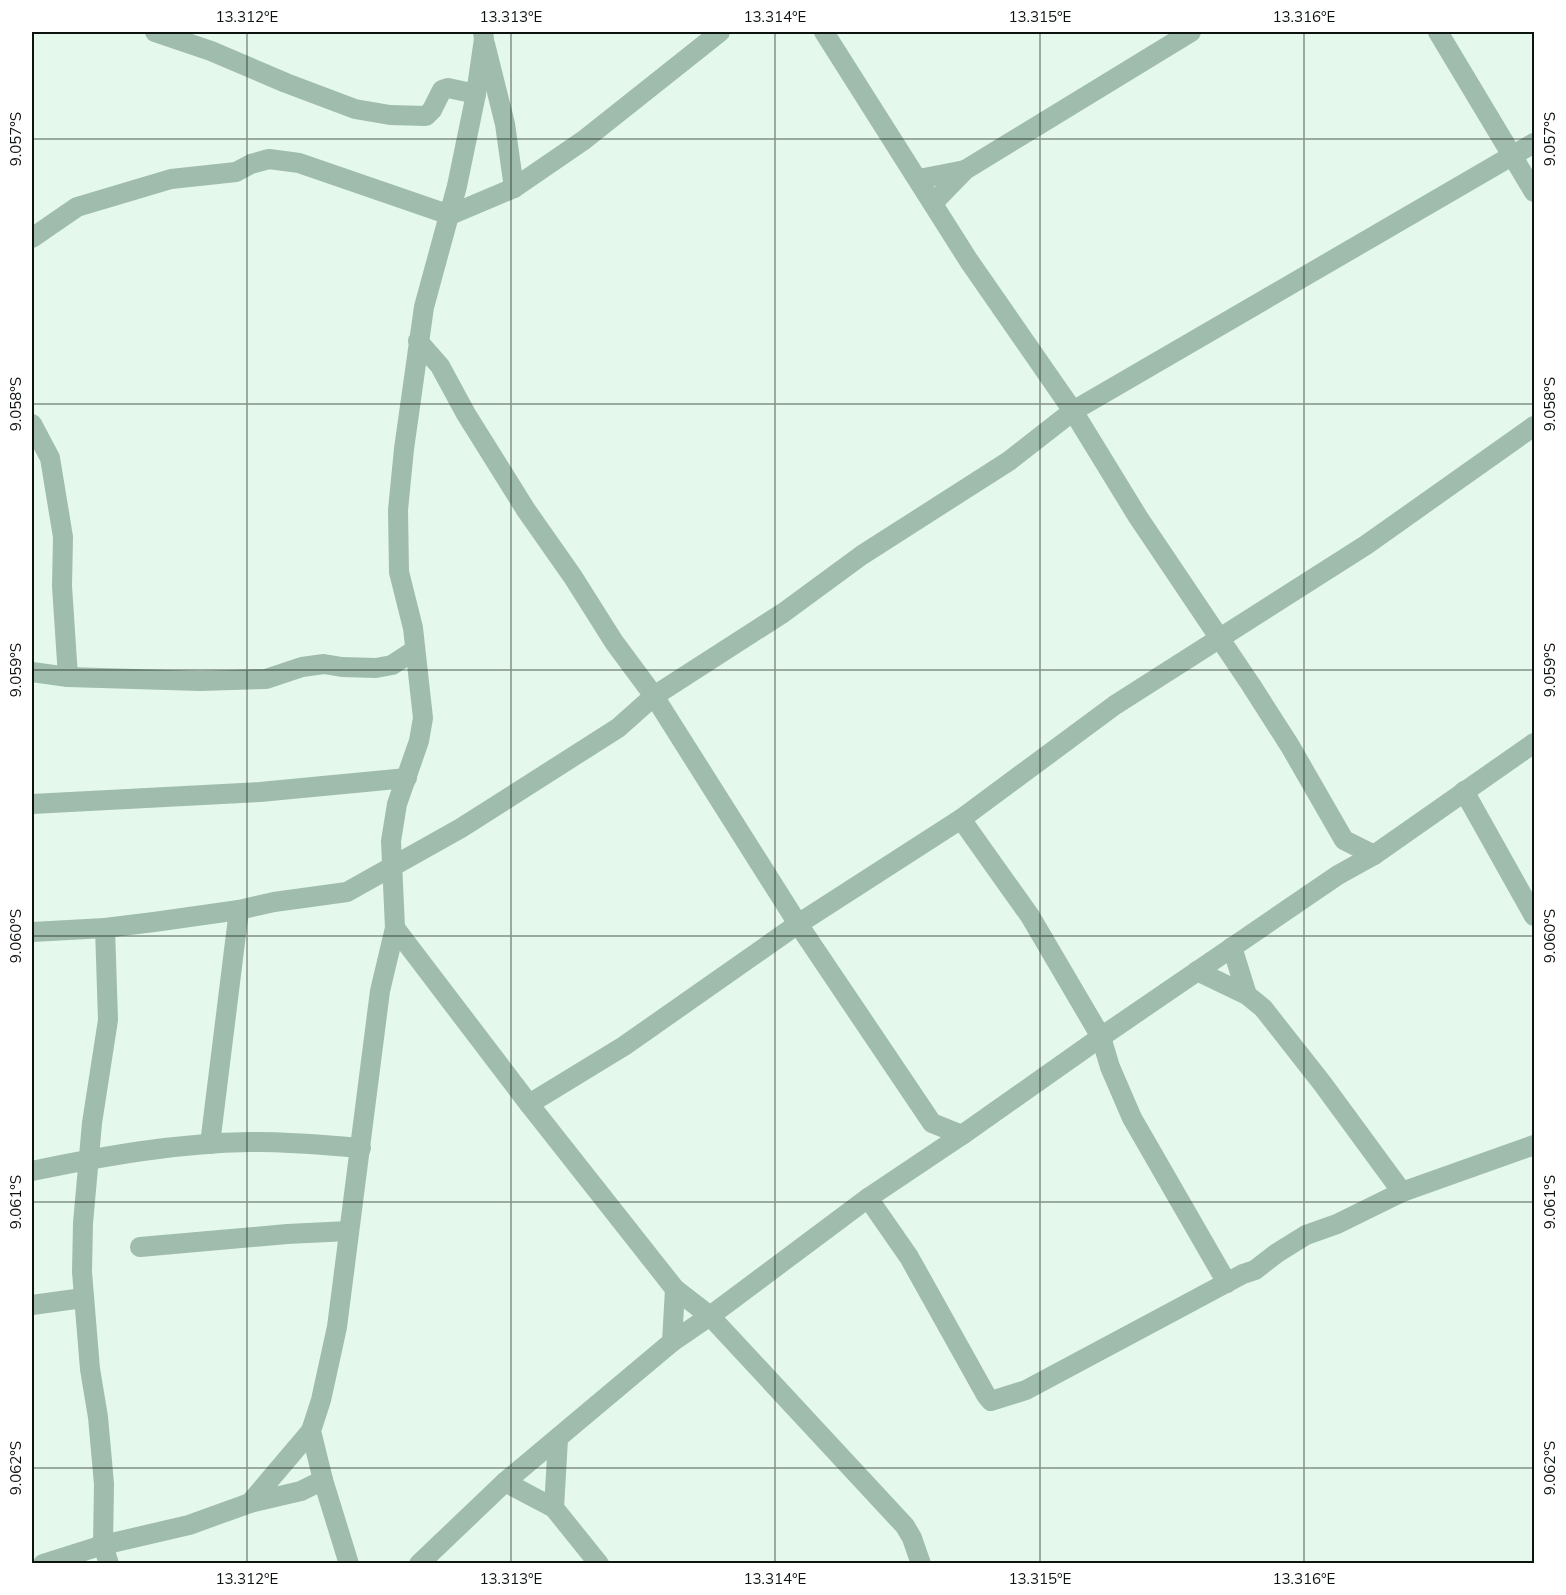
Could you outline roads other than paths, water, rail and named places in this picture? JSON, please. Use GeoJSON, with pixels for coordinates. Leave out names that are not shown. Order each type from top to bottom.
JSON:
{"type":"FeatureCollection","features":[{"type":"Feature","properties":{"kind":"street"},"geometry":{"type":"LineString","coordinates":[[155,32],[210,51],[355,109],[390,115],[426,116],[432,110],[442,90],[448,88],[476,94]]}},
{"type":"Feature","properties":{"kind":"street"},"geometry":{"type":"LineString","coordinates":[[32,238],[77,207],[171,179],[236,172],[251,164],[269,159],[299,164],[450,215],[514,188],[584,140],[720,32]]}},
{"type":"Feature","properties":{"kind":"street"},"geometry":{"type":"LineString","coordinates":[[824,32],[976,271],[1073,411],[1138,517],[1290,746],[1344,840],[1374,855]]}},
{"type":"Feature","properties":{"kind":"street"},"geometry":{"type":"LineString","coordinates":[[933,203],[965,170],[1191,32]]}},
{"type":"Feature","properties":{"kind":"street"},"geometry":{"type":"LineString","coordinates":[[1438,32],[1534,192]]}},
{"type":"Feature","properties":{"kind":"street"},"geometry":{"type":"LineString","coordinates":[[250,1503],[311,1431],[321,1400],[337,1327],[380,991],[395,928],[391,841],[397,804],[419,741],[423,718],[413,628],[399,572],[398,510],[404,449],[424,307],[450,215],[476,94],[483,35]]}},
{"type":"Feature","properties":{"kind":"street"},"geometry":{"type":"LineString","coordinates":[[483,35],[501,102],[514,188]]}},
{"type":"Feature","properties":{"kind":"street"},"geometry":{"type":"LineString","coordinates":[[32,932],[105,928],[239,910],[347,892],[515,794],[618,728],[654,696],[783,613],[862,555],[1009,461],[1073,411],[1534,143]]}},
{"type":"Feature","properties":{"kind":"street"},"geometry":{"type":"LineString","coordinates":[[919,179],[965,170]]}},
{"type":"Feature","properties":{"kind":"street"},"geometry":{"type":"LineString","coordinates":[[418,341],[440,366],[466,414],[526,510],[573,577],[614,642],[654,696],[798,924],[932,1123],[962,1136]]}},
{"type":"Feature","properties":{"kind":"street"},"geometry":{"type":"LineString","coordinates":[[32,424],[50,458],[63,537],[62,586],[68,677]]}},
{"type":"Feature","properties":{"kind":"street"},"geometry":{"type":"LineString","coordinates":[[529,1104],[624,1046],[798,924],[961,819],[1115,705],[1366,545],[1534,426]]}},
{"type":"Feature","properties":{"kind":"street"},"geometry":{"type":"LineString","coordinates":[[32,672],[68,677],[200,681],[266,679],[302,667],[324,664],[376,668],[392,665],[415,650]]}},
{"type":"Feature","properties":{"kind":"street"},"geometry":{"type":"LineString","coordinates":[[419,1563],[505,1482],[672,1342],[868,1198],[962,1136],[1101,1036],[1338,875],[1374,855],[1534,743]]}},
{"type":"Feature","properties":{"kind":"street"},"geometry":{"type":"LineString","coordinates":[[32,804],[260,792],[407,778]]}},
{"type":"Feature","properties":{"kind":"street"},"geometry":{"type":"LineString","coordinates":[[1464,791],[1534,916]]}},
{"type":"Feature","properties":{"kind":"street"},"geometry":{"type":"LineString","coordinates":[[961,819],[1030,916],[1101,1036],[1110,1067],[1132,1118],[1227,1283]]}},
{"type":"Feature","properties":{"kind":"street"},"geometry":{"type":"LineString","coordinates":[[1338,875],[1344,840]]}},
{"type":"Feature","properties":{"kind":"street"},"geometry":{"type":"LineString","coordinates":[[210,1144],[239,910]]}},
{"type":"Feature","properties":{"kind":"street"},"geometry":{"type":"LineString","coordinates":[[105,928],[108,1020],[92,1124],[81,1272],[104,1484],[106,1554]]}},
{"type":"Feature","properties":{"kind":"street"},"geometry":{"type":"LineString","coordinates":[[395,928],[529,1104],[675,1289],[710,1316],[905,1526],[921,1563]]}},
{"type":"Feature","properties":{"kind":"street"},"geometry":{"type":"LineString","coordinates":[[1232,947],[1247,994]]}},
{"type":"Feature","properties":{"kind":"street"},"geometry":{"type":"LineString","coordinates":[[1197,971],[1247,994],[1263,1008],[1402,1192]]}},
{"type":"Feature","properties":{"kind":"street"},"geometry":{"type":"LineString","coordinates":[[927,1159],[932,1123]]}},
{"type":"Feature","properties":{"kind":"street"},"geometry":{"type":"LineString","coordinates":[[32,1171],[89,1159],[210,1144],[252,1142],[361,1148]]}},
{"type":"Feature","properties":{"kind":"street"},"geometry":{"type":"LineString","coordinates":[[868,1198],[909,1257],[991,1401],[1026,1390],[1255,1270],[1276,1253],[1306,1235],[1337,1224],[1402,1192],[1534,1145]]}},
{"type":"Feature","properties":{"kind":"street"},"geometry":{"type":"LineString","coordinates":[[140,1247],[287,1234],[349,1232]]}},
{"type":"Feature","properties":{"kind":"street"},"geometry":{"type":"LineString","coordinates":[[672,1342],[675,1289]]}},
{"type":"Feature","properties":{"kind":"street"},"geometry":{"type":"LineString","coordinates":[[32,1305],[83,1298]]}},
{"type":"Feature","properties":{"kind":"street"},"geometry":{"type":"LineString","coordinates":[[311,1431],[323,1480],[349,1563]]}},
{"type":"Feature","properties":{"kind":"street"},"geometry":{"type":"LineString","coordinates":[[554,1508],[558,1439]]}},
{"type":"Feature","properties":{"kind":"street"},"geometry":{"type":"LineString","coordinates":[[43,1563],[106,1554],[250,1503],[301,1491],[323,1480]]}},
{"type":"Feature","properties":{"kind":"street"},"geometry":{"type":"LineString","coordinates":[[505,1482],[554,1508],[599,1563]]}}]}
